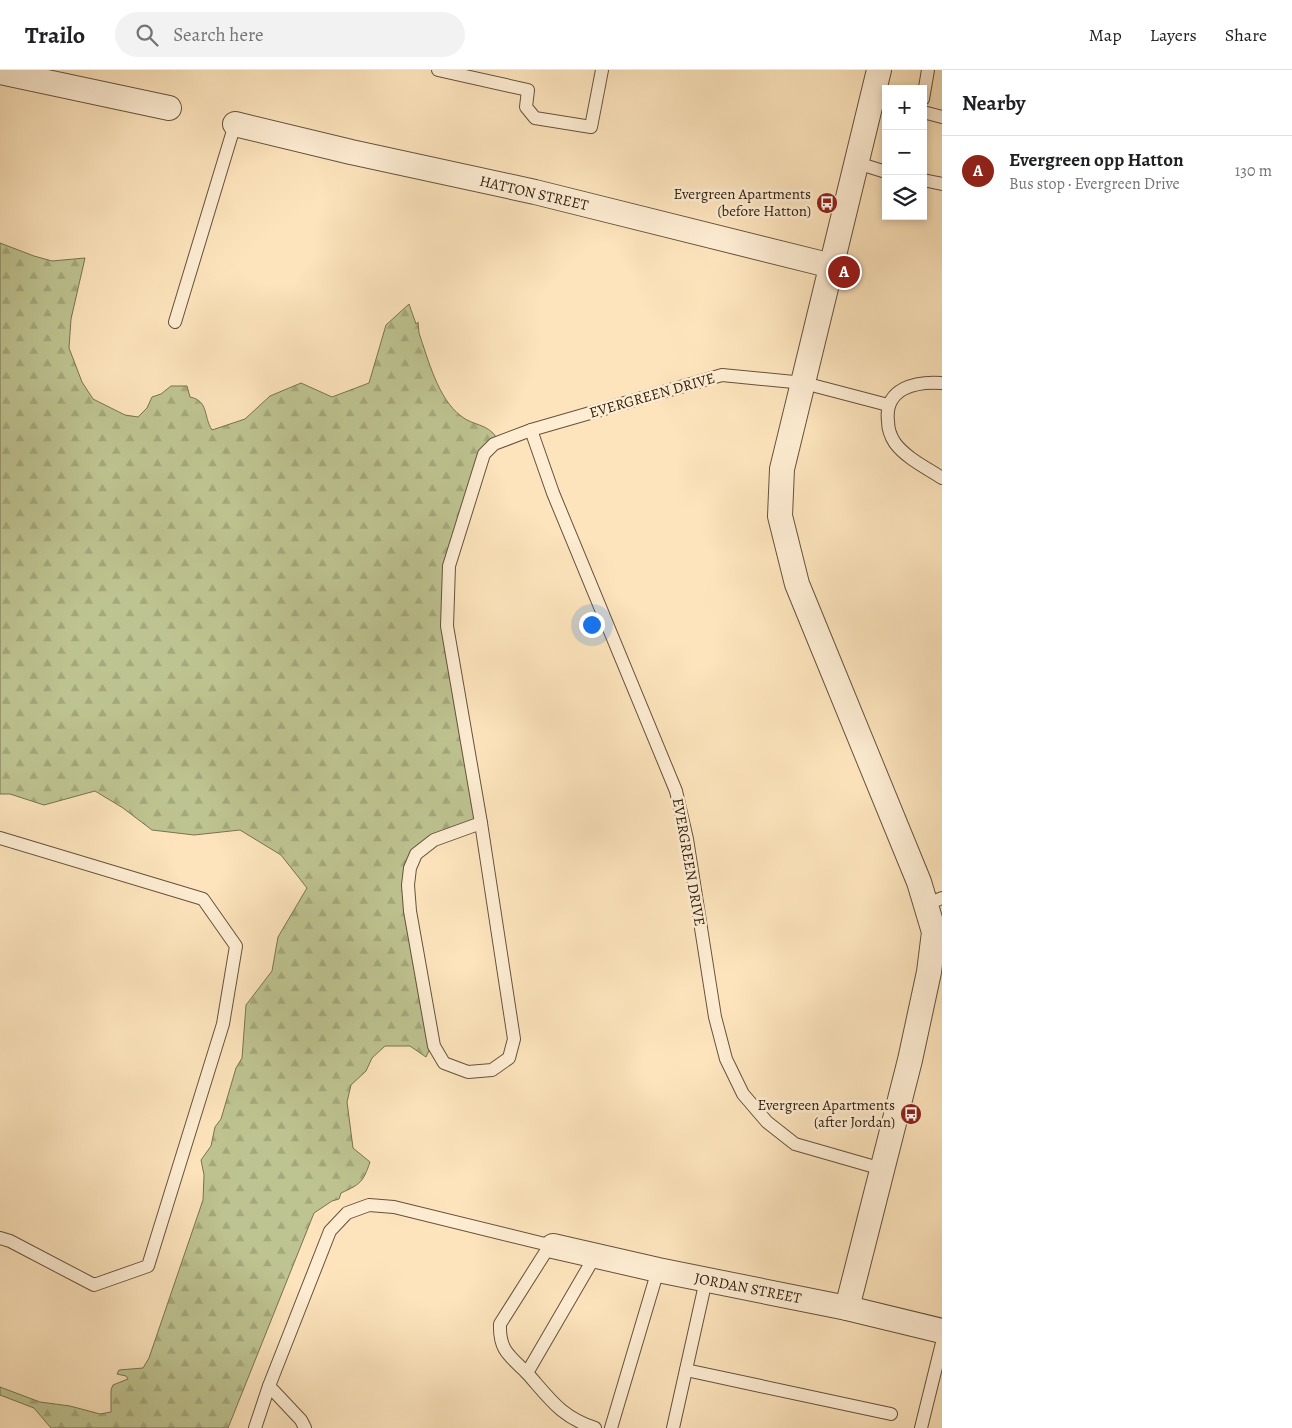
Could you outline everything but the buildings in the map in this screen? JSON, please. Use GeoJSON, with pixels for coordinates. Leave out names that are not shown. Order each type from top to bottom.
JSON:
{"type":"FeatureCollection","features":[{"type":"Feature","properties":{"kind":"street"},"geometry":{"type":"LineString","coordinates":[[847,1308],[910,1060],[929,972],[934,932],[934,902],[918,882],[797,584],[780,516],[782,469],[879,70]]}},
{"type":"Feature","properties":{"kind":"street"},"geometry":{"type":"LineString","coordinates":[[0,72],[169,108]]}},
{"type":"Feature","properties":{"kind":"street","name":"HATTON STREET"},"geometry":{"type":"LineString","coordinates":[[235,124],[351,152],[536,192],[832,266]]}},
{"type":"Feature","properties":{"kind":"street","name":"JORDAN STREET"},"geometry":{"type":"LineString","coordinates":[[552,1246],[658,1270],[847,1308],[942,1331]]}},
{"type":"Feature","properties":{"kind":"lane"},"geometry":{"type":"LineString","coordinates":[[438,70],[528,90],[526,106],[535,118],[591,127],[602,70]]}},
{"type":"Feature","properties":{"kind":"lane"},"geometry":{"type":"LineString","coordinates":[[925,85],[928,70]]}},
{"type":"Feature","properties":{"kind":"lane"},"geometry":{"type":"LineString","coordinates":[[927,113],[942,117]]}},
{"type":"Feature","properties":{"kind":"lane"},"geometry":{"type":"LineString","coordinates":[[175,322],[235,124]]}},
{"type":"Feature","properties":{"kind":"lane"},"geometry":{"type":"LineString","coordinates":[[857,163],[882,171]]}},
{"type":"Feature","properties":{"kind":"lane"},"geometry":{"type":"LineString","coordinates":[[927,181],[942,184]]}},
{"type":"Feature","properties":{"kind":"lane","name":"EVERGREEN DRIVE"},"geometry":{"type":"LineString","coordinates":[[481,823],[434,840],[416,854],[410,868],[408,885],[410,911],[434,1046],[444,1063],[468,1072],[492,1070],[509,1058],[514,1039],[481,823],[447,626],[449,566],[484,454],[494,444],[531,430],[722,375],[804,383],[888,405]]}},
{"type":"Feature","properties":{"kind":"lane"},"geometry":{"type":"LineString","coordinates":[[942,383],[925,382],[899,390],[888,405],[887,412],[888,427],[895,442],[910,457],[942,478]]}},
{"type":"Feature","properties":{"kind":"lane","name":"EVERGREEN DRIVE"},"geometry":{"type":"LineString","coordinates":[[531,430],[556,502],[676,791],[687,839],[715,1017],[726,1059],[743,1094],[767,1122],[795,1144],[882,1169]]}},
{"type":"Feature","properties":{"kind":"lane"},"geometry":{"type":"LineString","coordinates":[[0,838],[203,899],[236,946],[223,1024],[148,1266],[94,1285],[0,1238]]}},
{"type":"Feature","properties":{"kind":"lane"},"geometry":{"type":"LineString","coordinates":[[255,1428],[269,1386],[330,1231],[347,1213],[369,1205],[394,1207],[552,1246],[500,1324],[499,1338],[503,1348],[564,1414],[579,1423],[595,1428]]}},
{"type":"Feature","properties":{"kind":"lane"},"geometry":{"type":"LineString","coordinates":[[527,1373],[594,1256]]}},
{"type":"Feature","properties":{"kind":"lane"},"geometry":{"type":"LineString","coordinates":[[611,1428],[658,1270]]}},
{"type":"Feature","properties":{"kind":"lane"},"geometry":{"type":"LineString","coordinates":[[673,1428],[706,1280]]}},
{"type":"Feature","properties":{"kind":"lane"},"geometry":{"type":"LineString","coordinates":[[921,1428],[942,1343]]}},
{"type":"Feature","properties":{"kind":"lane"},"geometry":{"type":"LineString","coordinates":[[686,1370],[891,1414]]}},
{"type":"Feature","properties":{"kind":"lane"},"geometry":{"type":"LineString","coordinates":[[269,1386],[301,1420],[305,1428]]}},
{"type":"Feature","properties":{"kind":"green space"},"geometry":{"type":"Polygon","coordinates":[[[0,243],[52,261],[85,258],[71,319],[69,348],[82,382],[93,399],[125,415],[138,417],[147,408],[152,397],[161,394],[171,386],[187,386],[190,397],[196,399],[203,406],[212,430],[245,419],[270,396],[301,383],[332,397],[369,383],[386,325],[409,304],[416,324],[418,322],[419,333],[430,366],[446,400],[461,416],[489,430],[497,438],[459,525],[446,629],[478,821],[431,840],[408,873],[432,1044],[426,1057],[410,1046],[385,1046],[372,1058],[366,1071],[351,1085],[347,1102],[353,1148],[370,1162],[360,1182],[341,1193],[339,1199],[332,1201],[314,1213],[228,1428],[51,1428],[34,1408],[0,1395],[0,1387],[40,1402],[70,1406],[100,1414],[111,1412],[111,1390],[113,1385],[128,1379],[126,1376],[117,1374],[119,1370],[143,1368],[149,1358],[203,1200],[204,1175],[201,1160],[211,1146],[215,1127],[221,1119],[236,1068],[242,1058],[246,1005],[272,971],[278,937],[307,888],[281,855],[240,830],[194,835],[152,830],[123,808],[95,791],[44,805],[10,794],[0,794],[0,243]]]}},
{"type":"Feature","properties":{"kind":"place","name":"Evergreen Apartments (before Hatton)"},"geometry":{"type":"Point","coordinates":[827,203]}},
{"type":"Feature","properties":{"kind":"place","name":"Evergreen opp Hatton"},"geometry":{"type":"Point","coordinates":[844,272]}},
{"type":"Feature","properties":{"kind":"place","name":"Evergreen Apartments (after Jordan)"},"geometry":{"type":"Point","coordinates":[911,1114]}}]}
